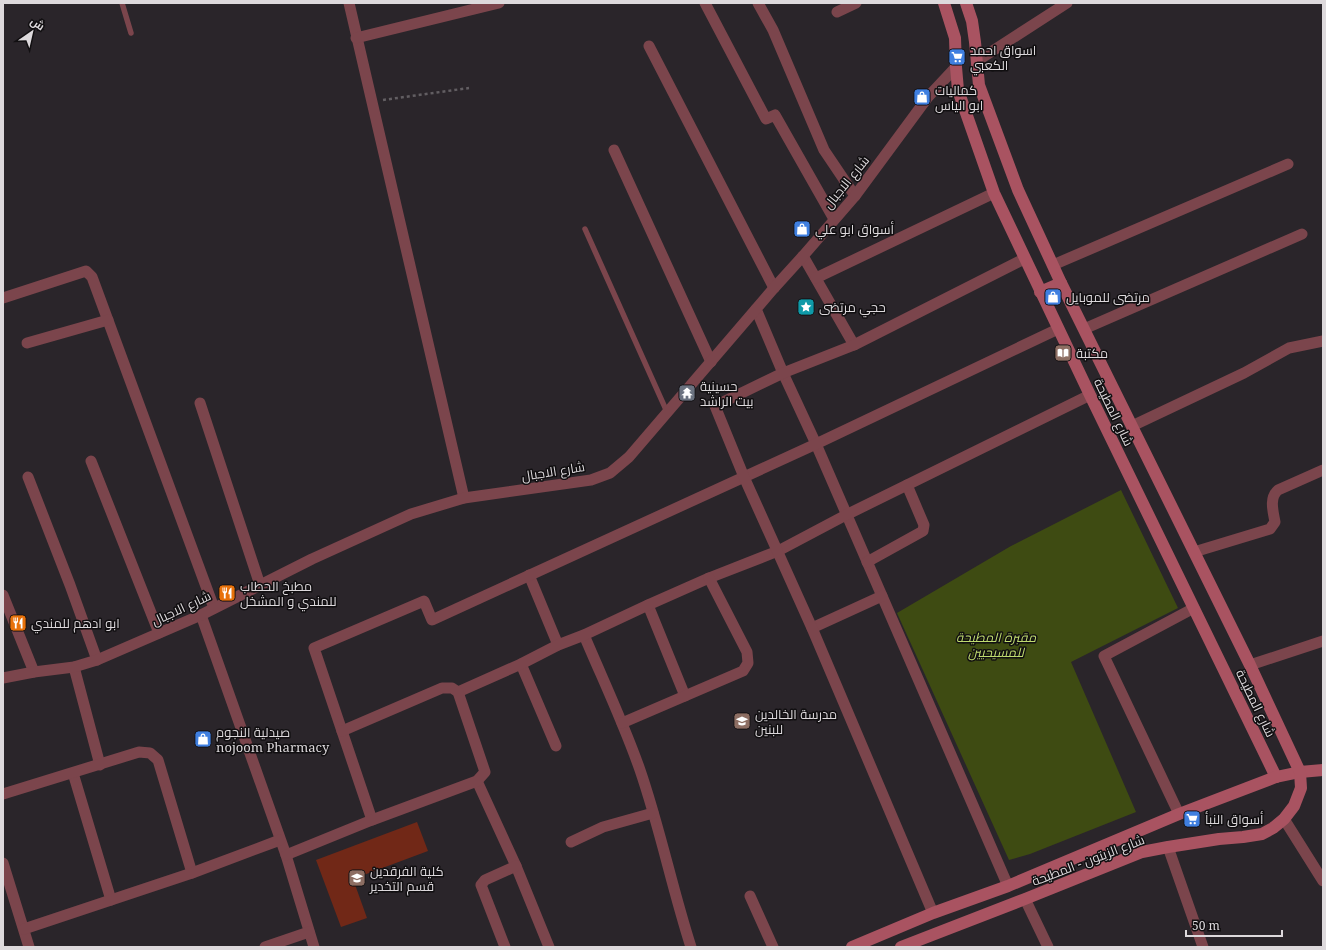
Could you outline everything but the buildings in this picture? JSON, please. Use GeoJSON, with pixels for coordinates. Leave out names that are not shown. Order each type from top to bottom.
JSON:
{"type":"FeatureCollection","features":[{"type":"Feature","properties":{"kind":"street"},"geometry":{"type":"LineString","coordinates":[[349,3],[464,498]]}},
{"type":"Feature","properties":{"kind":"street"},"geometry":{"type":"LineString","coordinates":[[356,38],[499,3]]}},
{"type":"Feature","properties":{"kind":"street"},"geometry":{"type":"LineString","coordinates":[[705,3],[766,119],[775,115],[834,219]]}},
{"type":"Feature","properties":{"kind":"street"},"geometry":{"type":"LineString","coordinates":[[758,3],[773,30],[824,150],[854,196]]}},
{"type":"Feature","properties":{"kind":"street"},"geometry":{"type":"LineString","coordinates":[[837,12],[856,3]]}},
{"type":"Feature","properties":{"kind":"street","name":"شارع المطيحة"},"geometry":{"type":"LineString","coordinates":[[944,3],[955,38],[958,90],[994,193],[1040,292],[1276,777]]}},
{"type":"Feature","properties":{"kind":"street","name":"شارع المطيحة"},"geometry":{"type":"LineString","coordinates":[[966,3],[972,21],[980,85],[1018,190],[1060,283],[1250,666],[1300,772]]}},
{"type":"Feature","properties":{"kind":"street"},"geometry":{"type":"LineString","coordinates":[[977,62],[1067,3]]}},
{"type":"Feature","properties":{"kind":"street"},"geometry":{"type":"LineString","coordinates":[[649,46],[774,288]]}},
{"type":"Feature","properties":{"kind":"street","name":"شارع الاجبال"},"geometry":{"type":"LineString","coordinates":[[3,678],[74,667],[97,660],[202,615],[312,559],[411,514],[464,498],[591,480],[610,473],[629,457],[803,256],[854,196],[928,97],[956,68]]}},
{"type":"Feature","properties":{"kind":"street"},"geometry":{"type":"LineString","coordinates":[[614,150],[711,362]]}},
{"type":"Feature","properties":{"kind":"street"},"geometry":{"type":"LineString","coordinates":[[1053,265],[1288,164]]}},
{"type":"Feature","properties":{"kind":"street"},"geometry":{"type":"LineString","coordinates":[[816,278],[994,193]]}},
{"type":"Feature","properties":{"kind":"street"},"geometry":{"type":"LineString","coordinates":[[1084,330],[1302,234]]}},
{"type":"Feature","properties":{"kind":"street"},"geometry":{"type":"LineString","coordinates":[[803,256],[854,345]]}},
{"type":"Feature","properties":{"kind":"street"},"geometry":{"type":"LineString","coordinates":[[933,913],[812,628],[744,477],[714,406],[783,373],[854,345],[1024,258]]}},
{"type":"Feature","properties":{"kind":"street"},"geometry":{"type":"LineString","coordinates":[[3,298],[86,271],[92,277],[214,608]]}},
{"type":"Feature","properties":{"kind":"street"},"geometry":{"type":"LineString","coordinates":[[1040,292],[1060,283]]}},
{"type":"Feature","properties":{"kind":"street"},"geometry":{"type":"LineString","coordinates":[[756,309],[1008,886]]}},
{"type":"Feature","properties":{"kind":"street"},"geometry":{"type":"LineString","coordinates":[[27,343],[108,320]]}},
{"type":"Feature","properties":{"kind":"street"},"geometry":{"type":"LineString","coordinates":[[372,820],[314,648],[424,601],[432,620],[816,444],[1058,329]]}},
{"type":"Feature","properties":{"kind":"street"},"geometry":{"type":"LineString","coordinates":[[1132,426],[1244,373],[1289,348],[1323,341]]}},
{"type":"Feature","properties":{"kind":"street"},"geometry":{"type":"LineString","coordinates":[[458,692],[521,664],[558,645],[584,635],[709,578],[778,551],[846,515],[1090,395]]}},
{"type":"Feature","properties":{"kind":"street"},"geometry":{"type":"LineString","coordinates":[[200,403],[260,585]]}},
{"type":"Feature","properties":{"kind":"street"},"geometry":{"type":"LineString","coordinates":[[91,461],[159,633]]}},
{"type":"Feature","properties":{"kind":"street"},"geometry":{"type":"LineString","coordinates":[[1194,552],[1270,529],[1275,522],[1272,501],[1272,496],[1274,493],[1323,470]]}},
{"type":"Feature","properties":{"kind":"street"},"geometry":{"type":"LineString","coordinates":[[28,477],[97,660]]}},
{"type":"Feature","properties":{"kind":"street"},"geometry":{"type":"LineString","coordinates":[[867,562],[923,532],[924,525],[907,485]]}},
{"type":"Feature","properties":{"kind":"street"},"geometry":{"type":"LineString","coordinates":[[530,575],[558,645]]}},
{"type":"Feature","properties":{"kind":"street"},"geometry":{"type":"LineString","coordinates":[[622,723],[743,671],[748,664],[747,652],[709,578]]}},
{"type":"Feature","properties":{"kind":"street"},"geometry":{"type":"LineString","coordinates":[[3,595],[34,672]]}},
{"type":"Feature","properties":{"kind":"street"},"geometry":{"type":"LineString","coordinates":[[812,628],[882,596]]}},
{"type":"Feature","properties":{"kind":"street"},"geometry":{"type":"LineString","coordinates":[[648,605],[685,696]]}},
{"type":"Feature","properties":{"kind":"street"},"geometry":{"type":"LineString","coordinates":[[1179,814],[1104,656],[1194,608]]}},
{"type":"Feature","properties":{"kind":"street"},"geometry":{"type":"LineString","coordinates":[[202,615],[286,855],[308,932],[314,947]]}},
{"type":"Feature","properties":{"kind":"street"},"geometry":{"type":"LineString","coordinates":[[584,635],[640,769],[666,854],[684,926],[691,947]]}},
{"type":"Feature","properties":{"kind":"street"},"geometry":{"type":"LineString","coordinates":[[1250,666],[1323,641]]}},
{"type":"Feature","properties":{"kind":"street"},"geometry":{"type":"LineString","coordinates":[[521,664],[556,746]]}},
{"type":"Feature","properties":{"kind":"street"},"geometry":{"type":"LineString","coordinates":[[74,667],[100,765]]}},
{"type":"Feature","properties":{"kind":"street"},"geometry":{"type":"LineString","coordinates":[[286,855],[372,820],[477,781],[485,772],[458,692],[452,688],[442,688],[342,731]]}},
{"type":"Feature","properties":{"kind":"street"},"geometry":{"type":"LineString","coordinates":[[3,794],[139,752],[150,753],[158,760],[192,873]]}},
{"type":"Feature","properties":{"kind":"street","name":"شارع الزيتون - المطيحة"},"geometry":{"type":"LineString","coordinates":[[852,947],[933,913],[1008,886],[1179,814],[1276,777],[1300,772],[1323,770]]}},
{"type":"Feature","properties":{"kind":"street","name":"شارع الزيتون - المطيحة"},"geometry":{"type":"LineString","coordinates":[[901,947],[1142,852],[1168,846],[1262,834],[1273,828],[1284,819],[1294,806],[1301,788],[1300,772]]}},
{"type":"Feature","properties":{"kind":"street"},"geometry":{"type":"LineString","coordinates":[[73,773],[112,900]]}},
{"type":"Feature","properties":{"kind":"street"},"geometry":{"type":"LineString","coordinates":[[477,781],[516,866],[549,947]]}},
{"type":"Feature","properties":{"kind":"street"},"geometry":{"type":"LineString","coordinates":[[571,842],[603,828],[653,813]]}},
{"type":"Feature","properties":{"kind":"street"},"geometry":{"type":"LineString","coordinates":[[1284,819],[1323,881]]}},
{"type":"Feature","properties":{"kind":"street"},"geometry":{"type":"LineString","coordinates":[[24,929],[192,873],[280,840]]}},
{"type":"Feature","properties":{"kind":"street"},"geometry":{"type":"LineString","coordinates":[[1168,846],[1203,947]]}},
{"type":"Feature","properties":{"kind":"street"},"geometry":{"type":"LineString","coordinates":[[3,863],[29,947]]}},
{"type":"Feature","properties":{"kind":"street"},"geometry":{"type":"LineString","coordinates":[[505,947],[482,885],[485,880],[516,866]]}},
{"type":"Feature","properties":{"kind":"street"},"geometry":{"type":"LineString","coordinates":[[750,896],[773,947]]}},
{"type":"Feature","properties":{"kind":"street"},"geometry":{"type":"LineString","coordinates":[[3,901],[14,898]]}},
{"type":"Feature","properties":{"kind":"street"},"geometry":{"type":"LineString","coordinates":[[1026,899],[1048,947]]}},
{"type":"Feature","properties":{"kind":"street"},"geometry":{"type":"LineString","coordinates":[[265,947],[308,932]]}},
{"type":"Feature","properties":{"kind":"lane"},"geometry":{"type":"LineString","coordinates":[[122,3],[131,33]]}},
{"type":"Feature","properties":{"kind":"lane"},"geometry":{"type":"LineString","coordinates":[[585,228],[667,412]]}},
{"type":"Feature","properties":{"kind":"path"},"geometry":{"type":"LineString","coordinates":[[373,102],[469,88]]}},
{"type":"Feature","properties":{"kind":"green space","name":"مقبرة المطيحة للمسيحيين"},"geometry":{"type":"Polygon","coordinates":[[[1121,490],[1178,608],[1071,662],[1136,812],[1030,854],[1009,860],[897,613],[1011,546],[1121,490]]]}},
{"type":"Feature","properties":{"kind":"place","name":"اسواق احمد الكعبي"},"geometry":{"type":"Point","coordinates":[957,57]}},
{"type":"Feature","properties":{"kind":"place","name":"كماليات ابو الياس"},"geometry":{"type":"Point","coordinates":[922,97]}},
{"type":"Feature","properties":{"kind":"place","name":"أسواق ابو علي"},"geometry":{"type":"Point","coordinates":[802,229]}},
{"type":"Feature","properties":{"kind":"place","name":"مرتضى للموبايل"},"geometry":{"type":"Point","coordinates":[1053,297]}},
{"type":"Feature","properties":{"kind":"place","name":"حجي مرتضى"},"geometry":{"type":"Point","coordinates":[806,307]}},
{"type":"Feature","properties":{"kind":"place","name":"مكتبة"},"geometry":{"type":"Point","coordinates":[1063,353]}},
{"type":"Feature","properties":{"kind":"place","name":"حسينية بيت الراشد"},"geometry":{"type":"Point","coordinates":[687,393]}},
{"type":"Feature","properties":{"kind":"place","name":"مطبخ الحطاب للمندي و المشخل"},"geometry":{"type":"Point","coordinates":[227,593]}},
{"type":"Feature","properties":{"kind":"place","name":"ابو ادهم للمندي"},"geometry":{"type":"Point","coordinates":[18,623]}},
{"type":"Feature","properties":{"kind":"place","name":"مدرسة الخالدين للبنين"},"geometry":{"type":"Point","coordinates":[742,721]}},
{"type":"Feature","properties":{"kind":"place","name":"صيدلية النجوم nojoom Pharmacy"},"geometry":{"type":"Point","coordinates":[203,739]}},
{"type":"Feature","properties":{"kind":"place","name":"أسواق النبأ"},"geometry":{"type":"Point","coordinates":[1192,819]}},
{"type":"Feature","properties":{"kind":"place","name":"كلية الفرقدين قسم التخدير"},"geometry":{"type":"Point","coordinates":[357,878]}}]}
